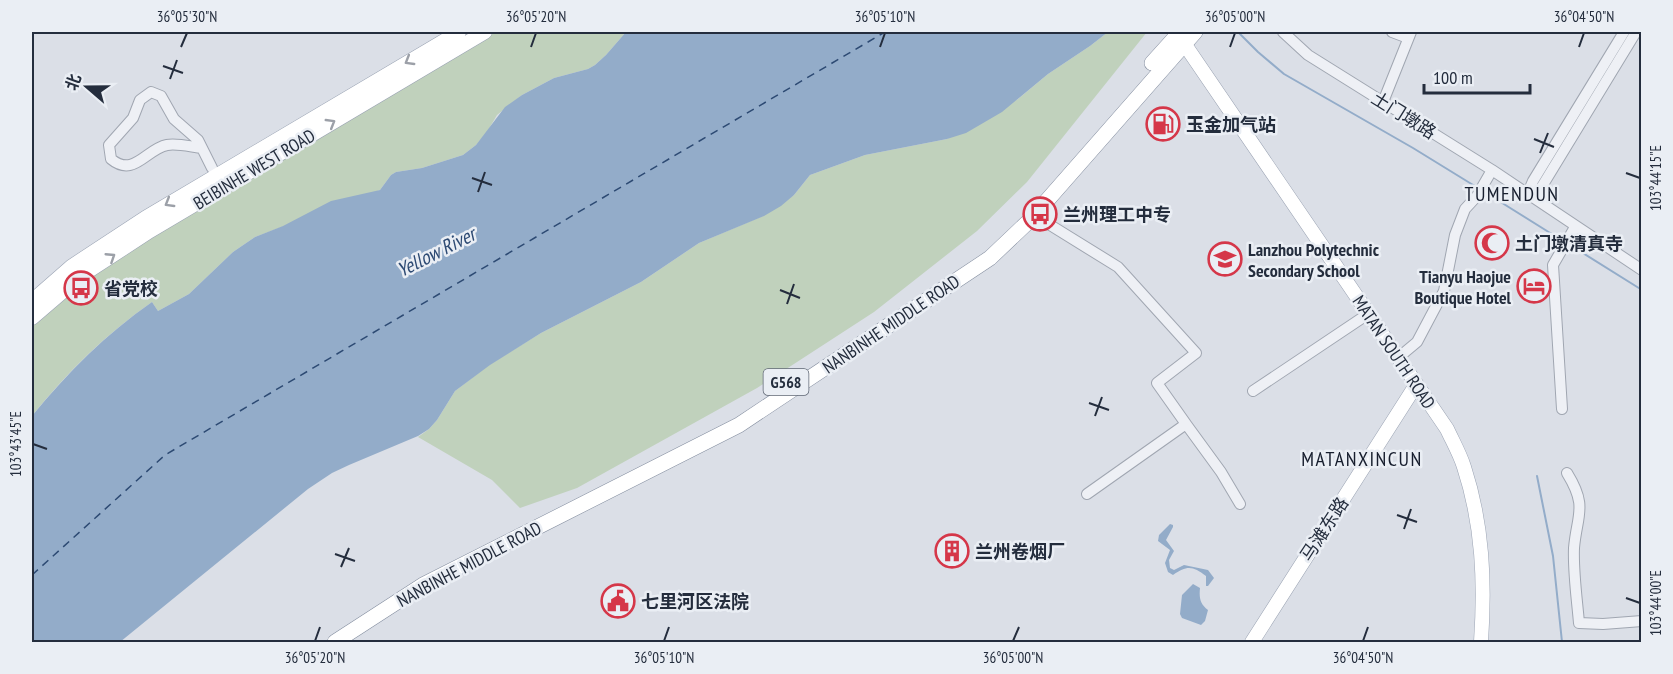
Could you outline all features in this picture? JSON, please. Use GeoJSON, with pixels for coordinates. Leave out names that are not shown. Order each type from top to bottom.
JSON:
{"type":"FeatureCollection","features":[{"type":"Feature","properties":{"kind":"highway","name":"NANBINHE MIDDLE ROAD"},"geometry":{"type":"LineString","coordinates":[[335,642],[423,585],[739,425],[990,258],[1034,215],[1184,35]]}},
{"type":"Feature","properties":{"kind":"highway","name":"NANBINHE MIDDLE ROAD"},"geometry":{"type":"LineString","coordinates":[[323,642],[344,626],[421,578],[734,416],[984,250],[1022,214],[1184,35]]}},
{"type":"Feature","properties":{"kind":"main road","name":"BEIBINHE WEST ROAD"},"geometry":{"type":"LineString","coordinates":[[32,301],[72,267],[145,218],[459,32]]}},
{"type":"Feature","properties":{"kind":"main road","name":"BEIBINHE WEST ROAD"},"geometry":{"type":"LineString","coordinates":[[32,318],[81,276],[150,231],[485,32]]}},
{"type":"Feature","properties":{"kind":"main road","name":"MATAN SOUTH ROAD"},"geometry":{"type":"LineString","coordinates":[[1184,35],[1368,314],[1447,429],[1464,466],[1479,531],[1483,560],[1484,604],[1481,642]]}},
{"type":"Feature","properties":{"kind":"main road","name":"马滩东路"},"geometry":{"type":"LineString","coordinates":[[1252,642],[1416,385]]}},
{"type":"Feature","properties":{"kind":"street","name":"土门墩路"},"geometry":{"type":"LineString","coordinates":[[1283,32],[1308,55],[1492,170],[1641,270]]}},
{"type":"Feature","properties":{"kind":"street"},"geometry":{"type":"LineString","coordinates":[[1383,102],[1410,35],[1392,32]]}},
{"type":"Feature","properties":{"kind":"street"},"geometry":{"type":"LineString","coordinates":[[1527,195],[1533,181],[1624,32]]}},
{"type":"Feature","properties":{"kind":"street"},"geometry":{"type":"LineString","coordinates":[[1527,195],[1540,188],[1635,32]]}},
{"type":"Feature","properties":{"kind":"street"},"geometry":{"type":"LineString","coordinates":[[202,148],[167,145],[130,166],[118,165],[111,159],[109,145],[133,118],[140,100],[151,92],[161,96],[174,119],[198,140],[202,148],[212,168]]}},
{"type":"Feature","properties":{"kind":"street"},"geometry":{"type":"LineString","coordinates":[[1399,357],[1418,342],[1444,291],[1455,235],[1464,209],[1477,196],[1492,170]]}},
{"type":"Feature","properties":{"kind":"street"},"geometry":{"type":"LineString","coordinates":[[1034,215],[1118,267],[1196,353],[1157,383],[1221,472],[1240,504]]}},
{"type":"Feature","properties":{"kind":"street"},"geometry":{"type":"LineString","coordinates":[[1562,409],[1553,265],[1575,227]]}},
{"type":"Feature","properties":{"kind":"street"},"geometry":{"type":"LineString","coordinates":[[1253,392],[1368,314]]}},
{"type":"Feature","properties":{"kind":"street"},"geometry":{"type":"LineString","coordinates":[[1088,494],[1186,424]]}},
{"type":"Feature","properties":{"kind":"street"},"geometry":{"type":"LineString","coordinates":[[1567,473],[1576,487],[1581,511],[1574,549],[1579,623],[1641,621]]}},
{"type":"Feature","properties":{"kind":"green space"},"geometry":{"type":"Polygon","coordinates":[[[485,32],[626,32],[595,65],[554,78],[522,95],[497,115],[476,145],[463,155],[422,168],[396,172],[380,190],[255,237],[233,252],[189,294],[158,311],[152,302],[88,354],[32,416],[32,318],[81,276],[485,32]]]}},
{"type":"Feature","properties":{"kind":"green space"},"geometry":{"type":"Polygon","coordinates":[[[1108,32],[1147,32],[1027,182],[977,231],[874,312],[757,388],[577,488],[520,508],[492,480],[418,437],[437,420],[455,391],[489,365],[541,333],[641,282],[699,243],[763,216],[794,195],[810,175],[865,155],[947,139],[1018,99],[1048,74],[1108,32]]]}},
{"type":"Feature","properties":{"kind":"water","name":"Yellow River"},"geometry":{"type":"Polygon","coordinates":[[[626,32],[1108,32],[1048,74],[1002,112],[966,133],[947,139],[865,155],[810,175],[794,195],[764,216],[699,243],[641,282],[541,333],[490,365],[455,391],[429,429],[418,436],[332,473],[308,489],[120,642],[32,642],[32,416],[59,384],[103,341],[135,314],[152,302],[158,311],[189,294],[233,252],[255,237],[283,226],[331,201],[380,190],[396,172],[422,168],[463,155],[476,145],[505,107],[554,78],[595,65],[626,32]]]}},
{"type":"Feature","properties":{"kind":"water"},"geometry":{"type":"Polygon","coordinates":[[[1170,524],[1173,527],[1166,540],[1174,551],[1169,560],[1170,568],[1174,570],[1184,565],[1208,570],[1214,578],[1208,586],[1206,586],[1206,576],[1197,570],[1186,568],[1173,575],[1168,572],[1165,563],[1170,550],[1158,541],[1159,535],[1170,524]]]}},
{"type":"Feature","properties":{"kind":"water"},"geometry":{"type":"Polygon","coordinates":[[[1193,584],[1200,588],[1201,600],[1208,610],[1205,621],[1201,625],[1182,618],[1180,614],[1182,595],[1193,584]]]}},
{"type":"Feature","properties":{"kind":"waterway"},"geometry":{"type":"LineString","coordinates":[[1238,32],[1284,74],[1478,188]]}},
{"type":"Feature","properties":{"kind":"waterway"},"geometry":{"type":"LineString","coordinates":[[1483,191],[1563,241]]}},
{"type":"Feature","properties":{"kind":"waterway"},"geometry":{"type":"LineString","coordinates":[[1570,245],[1642,290]]}},
{"type":"Feature","properties":{"kind":"waterway"},"geometry":{"type":"LineString","coordinates":[[1537,476],[1553,556],[1562,642]]}},
{"type":"Feature","properties":{"kind":"ferry route"},"geometry":{"type":"LineString","coordinates":[[32,575],[165,455],[885,32]]}},
{"type":"Feature","properties":{"kind":"place","name":"玉金加气站"},"geometry":{"type":"Point","coordinates":[1163,124]}},
{"type":"Feature","properties":{"kind":"place","name":"兰州理工中专"},"geometry":{"type":"Point","coordinates":[1040,214]}},
{"type":"Feature","properties":{"kind":"place","name":"土门墩清真寺"},"geometry":{"type":"Point","coordinates":[1492,243]}},
{"type":"Feature","properties":{"kind":"place","name":"Lanzhou Polytechnic Secondary School"},"geometry":{"type":"Point","coordinates":[1225,259]}},
{"type":"Feature","properties":{"kind":"place","name":"Tianyu Haojue Boutique Hotel"},"geometry":{"type":"Point","coordinates":[1534,286]}},
{"type":"Feature","properties":{"kind":"place","name":"省党校"},"geometry":{"type":"Point","coordinates":[81,288]}},
{"type":"Feature","properties":{"kind":"place","name":"兰州卷烟厂"},"geometry":{"type":"Point","coordinates":[952,551]}},
{"type":"Feature","properties":{"kind":"place","name":"七里河区法院"},"geometry":{"type":"Point","coordinates":[618,601]}},
{"type":"Feature","properties":{"kind":"district","name":"TUMENDUN"},"geometry":{"type":"Point","coordinates":[1512,194]}},
{"type":"Feature","properties":{"kind":"district","name":"MATANXINCUN"},"geometry":{"type":"Point","coordinates":[1362,459]}}]}
